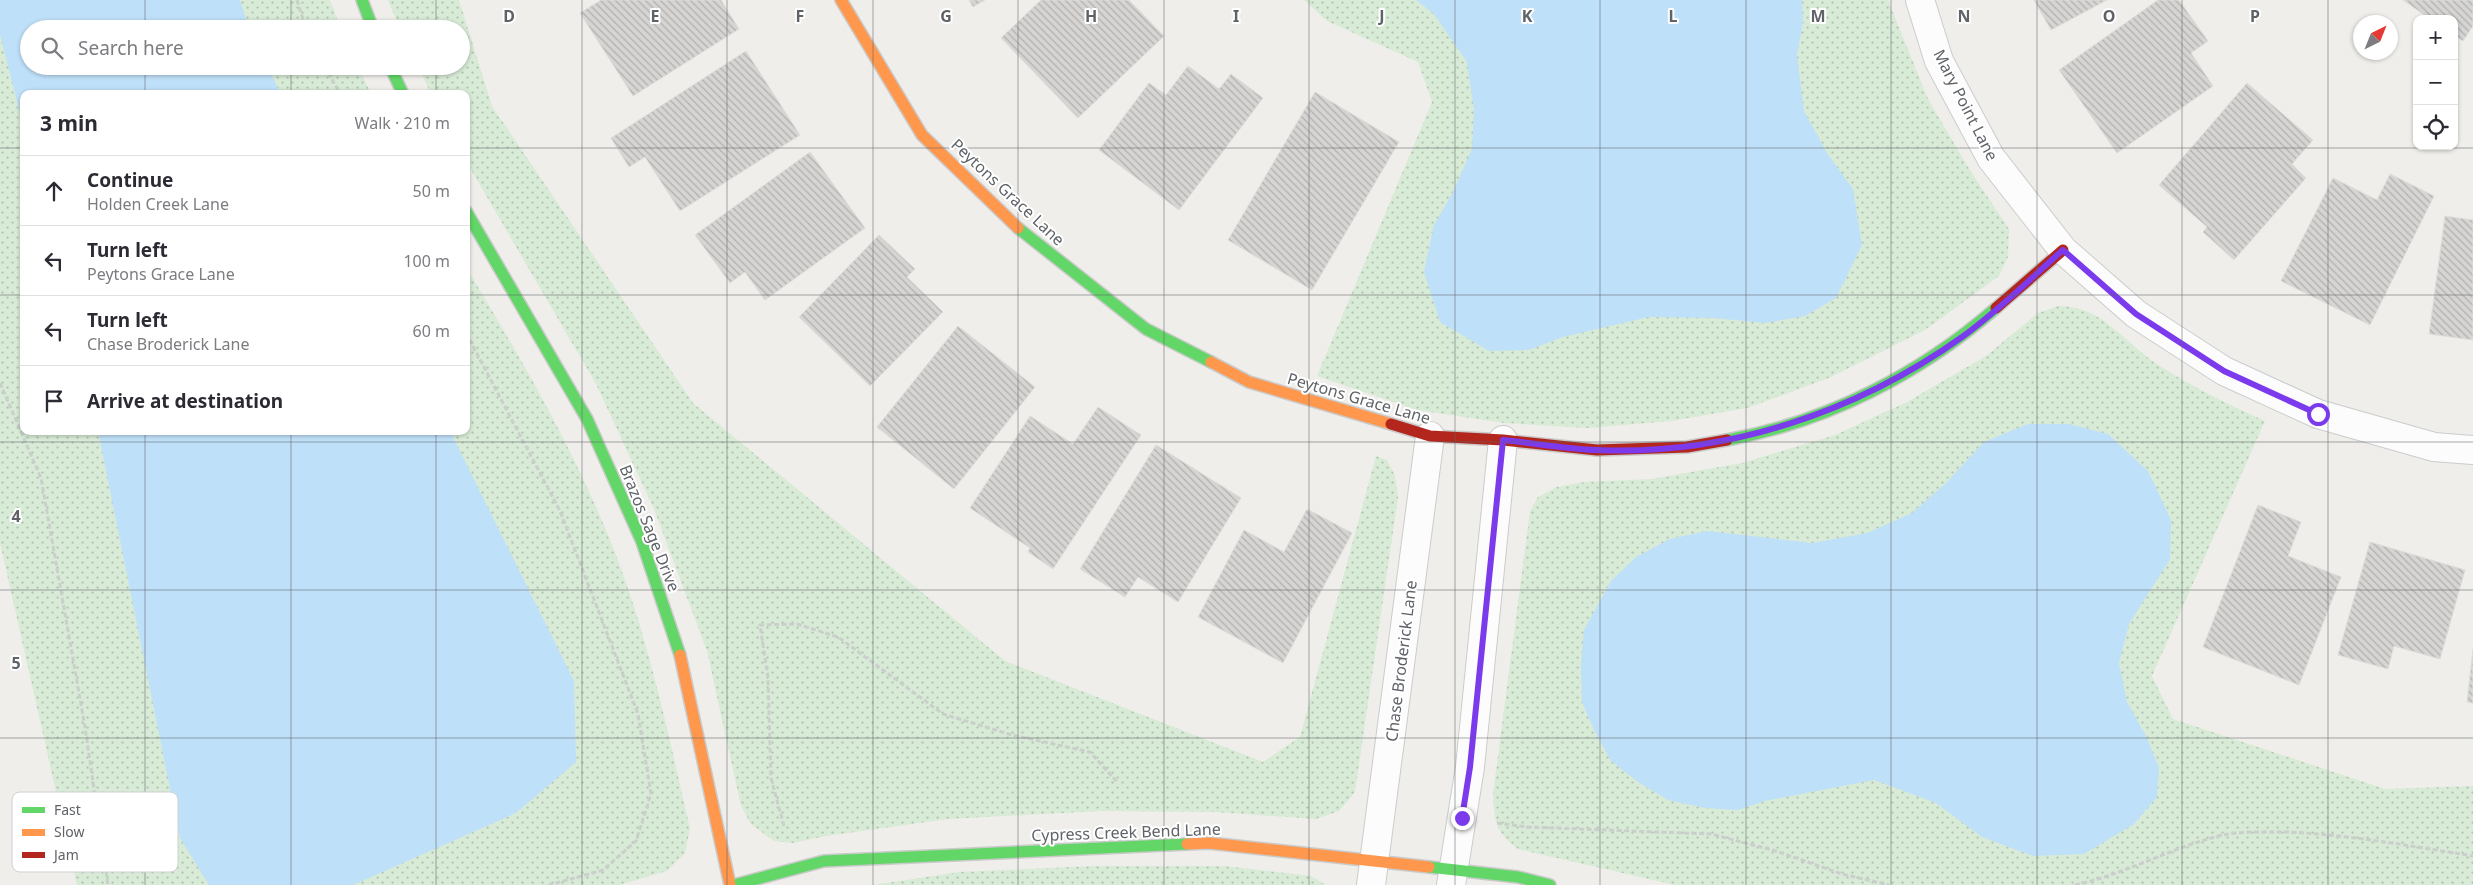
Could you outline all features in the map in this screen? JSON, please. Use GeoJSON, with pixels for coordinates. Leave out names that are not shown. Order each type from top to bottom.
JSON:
{"type":"FeatureCollection","features":[{"type":"Feature","properties":{"kind":"street"},"geometry":{"type":"LineString","coordinates":[[362,0],[370,20]]}},
{"type":"Feature","properties":{"kind":"street","name":"Peytons Grace Lane"},"geometry":{"type":"LineString","coordinates":[[841,0],[922,135],[1031,240],[1146,329],[1248,382],[1430,436],[1503,440],[1597,450],[1686,447],[1742,437],[1796,422],[1858,399],[1909,372],[1964,336],[2063,250]]}},
{"type":"Feature","properties":{"kind":"street","name":"Mary Point Lane"},"geometry":{"type":"LineString","coordinates":[[1920,0],[1939,61],[1991,158],[2063,250],[2136,314],[2224,371],[2318,414],[2434,448],[2473,450]]}},
{"type":"Feature","properties":{"kind":"street"},"geometry":{"type":"LineString","coordinates":[[394,75],[401,90]]}},
{"type":"Feature","properties":{"kind":"street","name":"Brazos Sage Drive"},"geometry":{"type":"LineString","coordinates":[[470,219],[587,419],[642,542],[680,655],[732,885]]}},
{"type":"Feature","properties":{"kind":"street","name":"Chase Broderick Lane"},"geometry":{"type":"LineString","coordinates":[[1373,873],[1430,436]]}},
{"type":"Feature","properties":{"kind":"street"},"geometry":{"type":"LineString","coordinates":[[1452,878],[1470,767],[1503,440]]}},
{"type":"Feature","properties":{"kind":"street","name":"Cypress Creek Bend Lane"},"geometry":{"type":"LineString","coordinates":[[732,885],[824,861],[1209,843],[1373,873],[1452,878],[1518,877],[1550,885]]}},
{"type":"Feature","properties":{"kind":"path"},"geometry":{"type":"LineString","coordinates":[[297,0],[303,20]]}},
{"type":"Feature","properties":{"kind":"path"},"geometry":{"type":"LineString","coordinates":[[330,75],[338,90]]}},
{"type":"Feature","properties":{"kind":"path"},"geometry":{"type":"LineString","coordinates":[[470,341],[560,510],[638,714],[651,794],[636,841],[603,870],[550,885]]}},
{"type":"Feature","properties":{"kind":"path"},"geometry":{"type":"LineString","coordinates":[[0,384],[20,430]]}},
{"type":"Feature","properties":{"kind":"path"},"geometry":{"type":"LineString","coordinates":[[22,435],[41,478],[85,727],[94,792]]}},
{"type":"Feature","properties":{"kind":"path"},"geometry":{"type":"LineString","coordinates":[[784,826],[771,778],[768,678],[760,625],[796,624],[838,637],[943,714],[1012,736],[1090,752],[1118,783]]}},
{"type":"Feature","properties":{"kind":"path"},"geometry":{"type":"LineString","coordinates":[[1462,818],[1528,827],[1712,834],[1776,851],[1842,874],[1889,885]]}},
{"type":"Feature","properties":{"kind":"path"},"geometry":{"type":"LineString","coordinates":[[2075,885],[2136,867],[2193,844],[2225,835],[2270,832],[2334,834],[2473,856]]}},
{"type":"Feature","properties":{"kind":"path"},"geometry":{"type":"LineString","coordinates":[[106,872],[108,885]]}},
{"type":"Feature","properties":{"kind":"green space"},"geometry":{"type":"Polygon","coordinates":[[[0,0],[330,0],[338,20],[20,20],[20,75],[362,75],[369,90],[20,90],[20,435],[470,435],[470,274],[528,372],[566,444],[601,517],[616,555],[649,657],[690,829],[685,853],[667,871],[619,885],[77,885],[74,872],[178,872],[178,792],[56,792],[0,543],[0,0]]]}},
{"type":"Feature","properties":{"kind":"green space"},"geometry":{"type":"Polygon","coordinates":[[[388,0],[459,0],[465,20],[396,20],[388,0]]]}},
{"type":"Feature","properties":{"kind":"green space"},"geometry":{"type":"Polygon","coordinates":[[[1304,0],[1888,0],[1928,99],[1971,172],[2009,229],[2008,257],[1999,276],[1925,330],[1829,378],[1747,408],[1671,421],[1587,428],[1505,423],[1417,410],[1317,376],[1432,102],[1418,62],[1327,21],[1304,0]]]}},
{"type":"Feature","properties":{"kind":"green space"},"geometry":{"type":"Polygon","coordinates":[[[470,35],[492,106],[693,403],[1005,661],[1263,762],[1300,737],[1376,456],[1387,460],[1395,476],[1398,497],[1355,792],[1339,811],[1316,819],[1215,812],[1101,811],[948,819],[826,836],[793,843],[774,841],[751,824],[741,806],[707,651],[654,509],[596,384],[470,168],[470,90],[429,90],[422,75],[470,75],[470,35]]]}},
{"type":"Feature","properties":{"kind":"green space"},"geometry":{"type":"Polygon","coordinates":[[[2058,306],[2088,312],[2100,318],[2157,364],[2210,395],[2265,421],[2152,676],[2173,719],[2385,789],[2473,786],[2473,885],[1675,885],[1518,849],[1510,843],[1498,826],[1493,794],[1530,511],[1538,497],[1557,487],[1584,482],[1652,479],[1742,463],[1835,435],[1907,402],[1986,356],[2038,313],[2058,306]]]}},
{"type":"Feature","properties":{"kind":"green space"},"geometry":{"type":"Polygon","coordinates":[[[1094,866],[1224,866],[1311,876],[1326,885],[873,885],[959,872],[1094,866]]]}},
{"type":"Feature","properties":{"kind":"water"},"geometry":{"type":"Polygon","coordinates":[[[0,0],[240,0],[246,20],[20,20],[20,75],[272,75],[279,90],[20,90],[20,113],[0,34],[0,0]]]}},
{"type":"Feature","properties":{"kind":"water"},"geometry":{"type":"Polygon","coordinates":[[[1416,0],[1802,0],[1803,22],[1797,55],[1804,111],[1827,153],[1853,189],[1862,245],[1836,298],[1805,316],[1765,323],[1714,318],[1649,317],[1563,337],[1529,350],[1489,351],[1440,322],[1424,272],[1434,225],[1452,194],[1472,149],[1474,110],[1467,62],[1434,14],[1416,0]]]}},
{"type":"Feature","properties":{"kind":"water"},"geometry":{"type":"Polygon","coordinates":[[[2028,424],[2069,424],[2108,434],[2148,471],[2171,520],[2170,559],[2129,624],[2119,663],[2127,702],[2146,736],[2159,768],[2157,797],[2134,824],[2084,854],[2033,856],[1982,837],[1936,803],[1874,780],[1765,801],[1738,810],[1705,808],[1668,800],[1638,782],[1611,761],[1594,730],[1582,702],[1581,664],[1584,630],[1611,581],[1636,557],[1670,539],[1707,531],[1812,543],[1867,533],[1912,513],[1946,483],[1984,442],[2028,424]]]}},
{"type":"Feature","properties":{"kind":"water"},"geometry":{"type":"Polygon","coordinates":[[[99,435],[452,435],[574,681],[576,762],[516,813],[353,885],[209,885],[180,838],[178,828],[178,792],[171,792],[99,435]]]}},
{"type":"Feature","properties":{"kind":"building"},"geometry":{"type":"Polygon","coordinates":[[[601,0],[721,0],[739,29],[633,96],[580,13],[601,0]]]}},
{"type":"Feature","properties":{"kind":"building"},"geometry":{"type":"Polygon","coordinates":[[[969,0],[985,0],[973,7],[969,0]]]}},
{"type":"Feature","properties":{"kind":"building"},"geometry":{"type":"Polygon","coordinates":[[[1041,0],[1129,0],[1164,36],[1078,118],[1001,38],[1041,0]]]}},
{"type":"Feature","properties":{"kind":"building"},"geometry":{"type":"Polygon","coordinates":[[[2034,0],[2107,0],[2051,30],[2034,0]]]}},
{"type":"Feature","properties":{"kind":"building"},"geometry":{"type":"Polygon","coordinates":[[[2158,0],[2179,0],[2208,41],[2191,53],[2213,86],[2117,153],[2059,70],[2158,0]]]}},
{"type":"Feature","properties":{"kind":"building"},"geometry":{"type":"Polygon","coordinates":[[[2403,0],[2473,0],[2473,26],[2463,41],[2458,38],[2458,15],[2424,15],[2403,0]]]}},
{"type":"Feature","properties":{"kind":"building"},"geometry":{"type":"Polygon","coordinates":[[[746,51],[800,135],[680,211],[645,157],[629,167],[611,138],[746,51]]]}},
{"type":"Feature","properties":{"kind":"building"},"geometry":{"type":"Polygon","coordinates":[[[1188,66],[1219,89],[1231,74],[1263,98],[1179,210],[1099,150],[1149,83],[1166,95],[1188,66]]]}},
{"type":"Feature","properties":{"kind":"building"},"geometry":{"type":"Polygon","coordinates":[[[2247,83],[2313,140],[2292,164],[2306,178],[2234,260],[2203,232],[2207,227],[2159,185],[2247,83]]]}},
{"type":"Feature","properties":{"kind":"building"},"geometry":{"type":"Polygon","coordinates":[[[1315,92],[1399,142],[1312,290],[1228,240],[1315,92]]]}},
{"type":"Feature","properties":{"kind":"building"},"geometry":{"type":"Polygon","coordinates":[[[810,152],[865,228],[765,300],[745,272],[730,283],[695,235],[810,152]]]}},
{"type":"Feature","properties":{"kind":"building"},"geometry":{"type":"Polygon","coordinates":[[[2390,174],[2434,196],[2370,325],[2281,281],[2333,178],[2377,200],[2390,174]]]}},
{"type":"Feature","properties":{"kind":"building"},"geometry":{"type":"Polygon","coordinates":[[[2445,216],[2473,220],[2473,340],[2429,334],[2445,216]]]}},
{"type":"Feature","properties":{"kind":"building"},"geometry":{"type":"Polygon","coordinates":[[[879,235],[915,269],[907,277],[943,312],[870,386],[799,317],[879,235]]]}},
{"type":"Feature","properties":{"kind":"building"},"geometry":{"type":"Polygon","coordinates":[[[958,326],[1035,387],[954,489],[877,427],[958,326]]]}},
{"type":"Feature","properties":{"kind":"building"},"geometry":{"type":"Polygon","coordinates":[[[1098,407],[1141,435],[1053,569],[1028,552],[1030,548],[970,508],[1030,416],[1073,444],[1098,407]]]}},
{"type":"Feature","properties":{"kind":"building"},"geometry":{"type":"Polygon","coordinates":[[[1156,445],[1241,498],[1178,602],[1138,577],[1125,597],[1080,569],[1156,445]]]}},
{"type":"Feature","properties":{"kind":"building"},"geometry":{"type":"Polygon","coordinates":[[[2258,505],[2301,522],[2288,556],[2341,577],[2299,685],[2203,647],[2258,505]]]}},
{"type":"Feature","properties":{"kind":"building"},"geometry":{"type":"Polygon","coordinates":[[[1307,509],[1352,533],[1283,663],[1198,617],[1244,530],[1284,552],[1307,509]]]}},
{"type":"Feature","properties":{"kind":"building"},"geometry":{"type":"Polygon","coordinates":[[[2370,542],[2465,570],[2440,659],[2394,646],[2388,669],[2338,655],[2370,542]]]}},
{"type":"Feature","properties":{"kind":"building"},"geometry":{"type":"Polygon","coordinates":[[[2473,649],[2473,703],[2467,702],[2473,649]]]}},
{"type":"Feature","properties":{"kind":"traffic: fast"},"geometry":{"type":"LineString","coordinates":[[362,0],[370,20]]}},
{"type":"Feature","properties":{"kind":"traffic: fast"},"geometry":{"type":"LineString","coordinates":[[394,75],[401,90]]}},
{"type":"Feature","properties":{"kind":"traffic: fast"},"geometry":{"type":"LineString","coordinates":[[470,218],[587,419],[642,542],[680,655]]}},
{"type":"Feature","properties":{"kind":"traffic: fast"},"geometry":{"type":"LineString","coordinates":[[1018,228],[1146,329],[1211,362]]}},
{"type":"Feature","properties":{"kind":"traffic: fast"},"geometry":{"type":"LineString","coordinates":[[1727,440],[1801,421],[1836,408],[1870,392],[1936,354],[1996,308]]}},
{"type":"Feature","properties":{"kind":"traffic: fast"},"geometry":{"type":"LineString","coordinates":[[734,885],[824,861],[1187,844]]}},
{"type":"Feature","properties":{"kind":"traffic: fast"},"geometry":{"type":"LineString","coordinates":[[1429,867],[1518,877],[1550,885]]}},
{"type":"Feature","properties":{"kind":"traffic: slow"},"geometry":{"type":"LineString","coordinates":[[841,0],[922,135],[1018,228]]}},
{"type":"Feature","properties":{"kind":"traffic: slow"},"geometry":{"type":"LineString","coordinates":[[1211,362],[1249,382],[1391,424]]}},
{"type":"Feature","properties":{"kind":"traffic: slow"},"geometry":{"type":"LineString","coordinates":[[680,655],[730,885]]}},
{"type":"Feature","properties":{"kind":"traffic: slow"},"geometry":{"type":"LineString","coordinates":[[1187,844],[1209,843],[1429,867]]}},
{"type":"Feature","properties":{"kind":"traffic: jam"},"geometry":{"type":"LineString","coordinates":[[1996,308],[2063,250]]}},
{"type":"Feature","properties":{"kind":"traffic: jam"},"geometry":{"type":"LineString","coordinates":[[1391,424],[1430,436],[1503,440],[1597,450],[1687,447],[1727,440]]}},
{"type":"Feature","properties":{"kind":"route"},"geometry":{"type":"LineString","coordinates":[[1462,818],[1470,767],[1503,440],[1597,450],[1686,447],[1742,437],[1796,422],[1858,399],[1909,372],[1964,336],[2063,250],[2136,314],[2224,371],[2318,414]]}}]}
